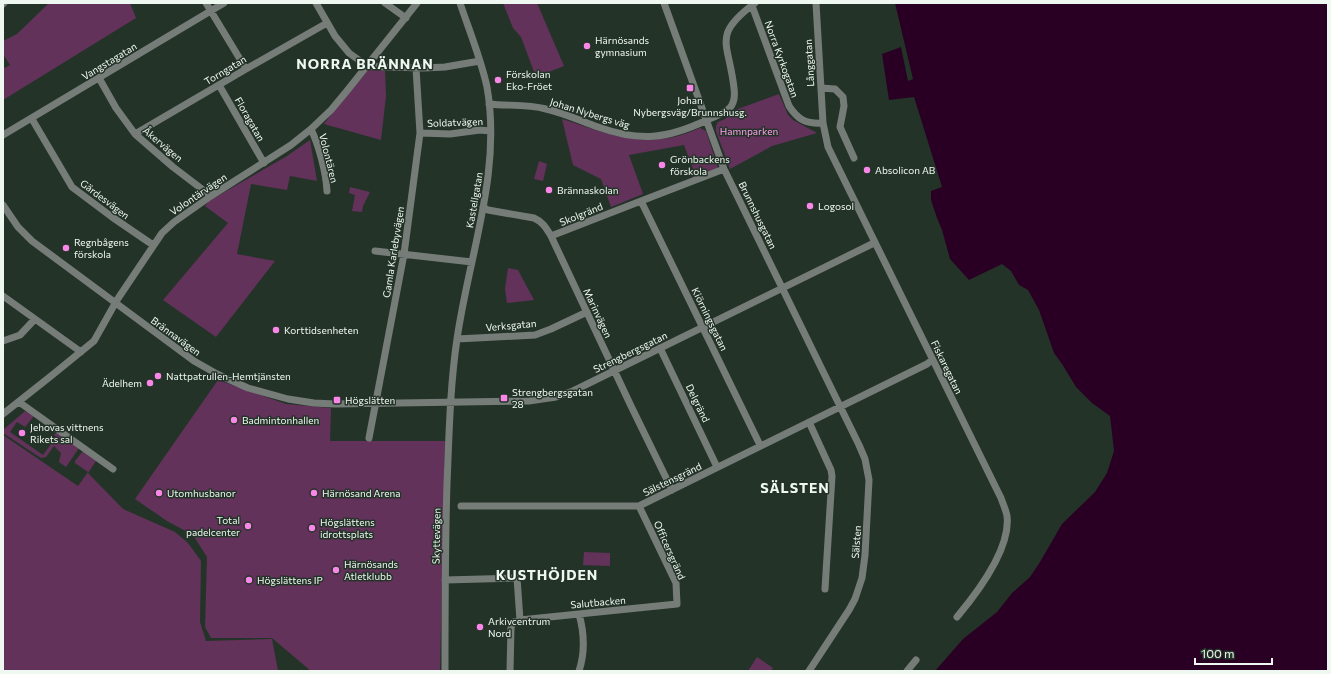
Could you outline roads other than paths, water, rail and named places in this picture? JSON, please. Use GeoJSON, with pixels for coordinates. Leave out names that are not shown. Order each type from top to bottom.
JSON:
{"type":"FeatureCollection","features":[{"type":"Feature","properties":{"kind":"street"},"geometry":{"type":"LineString","coordinates":[[206,3],[246,69]]}},
{"type":"Feature","properties":{"kind":"street","name":"Vangstagatan"},"geometry":{"type":"LineString","coordinates":[[3,136],[224,3]]}},
{"type":"Feature","properties":{"kind":"street"},"geometry":{"type":"LineString","coordinates":[[316,3],[335,36],[349,53],[367,66],[416,68],[445,67],[480,61]]}},
{"type":"Feature","properties":{"kind":"street"},"geometry":{"type":"LineString","coordinates":[[385,3],[406,18]]}},
{"type":"Feature","properties":{"kind":"street","name":"Volontärvägen"},"geometry":{"type":"LineString","coordinates":[[3,414],[94,341],[115,304],[162,233],[174,222],[211,196],[291,145],[311,129],[330,110],[418,3]]}},
{"type":"Feature","properties":{"kind":"street","name":"Kastellgatan"},"geometry":{"type":"LineString","coordinates":[[451,402],[457,339],[489,170],[490,131],[489,104],[480,61],[460,3]]}},
{"type":"Feature","properties":{"kind":"street","name":"Brunnshusgatan"},"geometry":{"type":"LineString","coordinates":[[664,3],[724,169],[840,406]]}},
{"type":"Feature","properties":{"kind":"street","name":"Långgatan"},"geometry":{"type":"LineString","coordinates":[[816,3],[823,122]]}},
{"type":"Feature","properties":{"kind":"street","name":"Johan Nybergs väg"},"geometry":{"type":"LineString","coordinates":[[489,104],[546,109],[622,135],[655,137],[669,135],[694,126],[720,115],[730,109],[733,104],[735,97],[734,87],[726,51],[728,30],[733,21],[753,4]]}},
{"type":"Feature","properties":{"kind":"street","name":"Norra Kyrkogatan"},"geometry":{"type":"LineString","coordinates":[[753,4],[789,106],[794,114],[802,120],[813,124],[823,122]]}},
{"type":"Feature","properties":{"kind":"street","name":"Torngatan"},"geometry":{"type":"LineString","coordinates":[[135,134],[327,23]]}},
{"type":"Feature","properties":{"kind":"street","name":"Gamla Karlebyvägen"},"geometry":{"type":"LineString","coordinates":[[369,438],[404,254],[420,134],[416,68]]}},
{"type":"Feature","properties":{"kind":"street","name":"Åkervägen"},"geometry":{"type":"LineString","coordinates":[[99,78],[116,108],[135,134],[149,147],[211,196]]}},
{"type":"Feature","properties":{"kind":"street","name":"Floragatan"},"geometry":{"type":"LineString","coordinates":[[219,85],[264,162]]}},
{"type":"Feature","properties":{"kind":"street"},"geometry":{"type":"LineString","coordinates":[[821,88],[835,89],[843,96],[844,106],[840,127],[854,158]]}},
{"type":"Feature","properties":{"kind":"street","name":"Gärdesvägen"},"geometry":{"type":"LineString","coordinates":[[32,119],[72,187],[153,245]]}},
{"type":"Feature","properties":{"kind":"street","name":"Fiskaregatan"},"geometry":{"type":"LineString","coordinates":[[823,122],[828,147],[1001,498],[1007,515],[1006,533],[996,559],[973,598],[957,617]]}},
{"type":"Feature","properties":{"kind":"street","name":"Volontären"},"geometry":{"type":"LineString","coordinates":[[311,129],[316,138],[326,183],[326,191]]}},
{"type":"Feature","properties":{"kind":"street","name":"Soldatvägen"},"geometry":{"type":"LineString","coordinates":[[420,134],[450,134],[480,130],[490,131]]}},
{"type":"Feature","properties":{"kind":"street","name":"Skolgränd"},"geometry":{"type":"LineString","coordinates":[[551,236],[724,169]]}},
{"type":"Feature","properties":{"kind":"street","name":"Kiörningsgatan"},"geometry":{"type":"LineString","coordinates":[[641,201],[760,445]]}},
{"type":"Feature","properties":{"kind":"street","name":"Brännavägen"},"geometry":{"type":"LineString","coordinates":[[3,205],[18,227],[32,241],[115,304],[194,361],[217,374],[248,388],[288,399],[314,403],[375,404]]}},
{"type":"Feature","properties":{"kind":"street","name":"Marinvägen"},"geometry":{"type":"LineString","coordinates":[[483,207],[538,220],[545,226],[672,490]]}},
{"type":"Feature","properties":{"kind":"street","name":"Strengbergsgatan"},"geometry":{"type":"LineString","coordinates":[[375,404],[513,402],[542,400],[573,390],[703,328],[874,243]]}},
{"type":"Feature","properties":{"kind":"street"},"geometry":{"type":"LineString","coordinates":[[375,251],[472,262]]}},
{"type":"Feature","properties":{"kind":"street"},"geometry":{"type":"LineString","coordinates":[[3,296],[34,320],[81,352]]}},
{"type":"Feature","properties":{"kind":"street","name":"Verksgatan"},"geometry":{"type":"LineString","coordinates":[[457,339],[535,335],[587,312]]}},
{"type":"Feature","properties":{"kind":"street"},"geometry":{"type":"LineString","coordinates":[[3,341],[20,335],[34,320]]}},
{"type":"Feature","properties":{"kind":"street","name":"Delgränd"},"geometry":{"type":"LineString","coordinates":[[660,348],[718,467]]}},
{"type":"Feature","properties":{"kind":"street","name":"Sälstensgränd"},"geometry":{"type":"LineString","coordinates":[[460,506],[639,506],[760,445],[927,364],[932,360]]}},
{"type":"Feature","properties":{"kind":"street"},"geometry":{"type":"LineString","coordinates":[[19,402],[112,469]]}},
{"type":"Feature","properties":{"kind":"street","name":"Skyttevägen"},"geometry":{"type":"LineString","coordinates":[[445,671],[445,580],[451,402]]}},
{"type":"Feature","properties":{"kind":"street","name":"Sälsten"},"geometry":{"type":"LineString","coordinates":[[809,671],[851,607],[862,578],[864,565],[869,496],[868,471],[859,445],[840,406]]}},
{"type":"Feature","properties":{"kind":"street"},"geometry":{"type":"LineString","coordinates":[[809,422],[831,470],[832,476],[825,589]]}},
{"type":"Feature","properties":{"kind":"street","name":"Officersgränd"},"geometry":{"type":"LineString","coordinates":[[639,506],[676,583],[677,604]]}},
{"type":"Feature","properties":{"kind":"street"},"geometry":{"type":"LineString","coordinates":[[445,580],[517,578],[520,620],[513,622],[510,628],[510,671]]}},
{"type":"Feature","properties":{"kind":"street","name":"Salutbacken"},"geometry":{"type":"LineString","coordinates":[[520,620],[677,604]]}},
{"type":"Feature","properties":{"kind":"street"},"geometry":{"type":"LineString","coordinates":[[579,614],[583,634],[583,654],[579,671]]}},
{"type":"Feature","properties":{"kind":"street"},"geometry":{"type":"LineString","coordinates":[[906,671],[916,660]]}},
{"type":"Feature","properties":{"kind":"place","name":"Härnösands gymnasium"},"geometry":{"type":"Point","coordinates":[587,46]}},
{"type":"Feature","properties":{"kind":"place","name":"Förskolan Eko-Fröet"},"geometry":{"type":"Point","coordinates":[498,80]}},
{"type":"Feature","properties":{"kind":"place","name":"Johan Nybergsväg/Brunnshusg."},"geometry":{"type":"Point","coordinates":[690,88]}},
{"type":"Feature","properties":{"kind":"place","name":"Grönbackens förskola"},"geometry":{"type":"Point","coordinates":[662,165]}},
{"type":"Feature","properties":{"kind":"place","name":"Absolicon AB"},"geometry":{"type":"Point","coordinates":[867,170]}},
{"type":"Feature","properties":{"kind":"place","name":"Brännaskolan"},"geometry":{"type":"Point","coordinates":[549,190]}},
{"type":"Feature","properties":{"kind":"place","name":"Logosol"},"geometry":{"type":"Point","coordinates":[810,206]}},
{"type":"Feature","properties":{"kind":"place","name":"Regnbågens förskola"},"geometry":{"type":"Point","coordinates":[66,248]}},
{"type":"Feature","properties":{"kind":"place","name":"Korttidsenheten"},"geometry":{"type":"Point","coordinates":[276,330]}},
{"type":"Feature","properties":{"kind":"place","name":"Nattpatrullen-Hemtjänsten"},"geometry":{"type":"Point","coordinates":[158,376]}},
{"type":"Feature","properties":{"kind":"place","name":"Ädelhem"},"geometry":{"type":"Point","coordinates":[150,383]}},
{"type":"Feature","properties":{"kind":"place","name":"Strengbergsgatan 28"},"geometry":{"type":"Point","coordinates":[504,398]}},
{"type":"Feature","properties":{"kind":"place","name":"Högslätten"},"geometry":{"type":"Point","coordinates":[337,400]}},
{"type":"Feature","properties":{"kind":"place","name":"Badmintonhallen"},"geometry":{"type":"Point","coordinates":[234,420]}},
{"type":"Feature","properties":{"kind":"place","name":"Jehovas vittnens Rikets sal"},"geometry":{"type":"Point","coordinates":[22,433]}},
{"type":"Feature","properties":{"kind":"place","name":"Utomhusbanor"},"geometry":{"type":"Point","coordinates":[159,493]}},
{"type":"Feature","properties":{"kind":"place","name":"Härnösand Arena"},"geometry":{"type":"Point","coordinates":[314,493]}},
{"type":"Feature","properties":{"kind":"place","name":"Total padelcenter"},"geometry":{"type":"Point","coordinates":[248,526]}},
{"type":"Feature","properties":{"kind":"place","name":"Högslättens idrottsplats"},"geometry":{"type":"Point","coordinates":[312,528]}},
{"type":"Feature","properties":{"kind":"place","name":"Härnösands Atletklubb"},"geometry":{"type":"Point","coordinates":[336,570]}},
{"type":"Feature","properties":{"kind":"place","name":"Högslättens IP"},"geometry":{"type":"Point","coordinates":[249,580]}},
{"type":"Feature","properties":{"kind":"place","name":"Arkivcentrum Nord"},"geometry":{"type":"Point","coordinates":[480,627]}},
{"type":"Feature","properties":{"kind":"district","name":"NORRA BRÄNNAN"},"geometry":{"type":"Point","coordinates":[365,64]}},
{"type":"Feature","properties":{"kind":"district","name":"SÄLSTEN"},"geometry":{"type":"Point","coordinates":[795,488]}},
{"type":"Feature","properties":{"kind":"district","name":"KUSTHÖJDEN"},"geometry":{"type":"Point","coordinates":[547,575]}},
{"type":"Feature","properties":{"kind":"park label","name":"Hamnparken"},"geometry":{"type":"Point","coordinates":[749,131]}}]}
